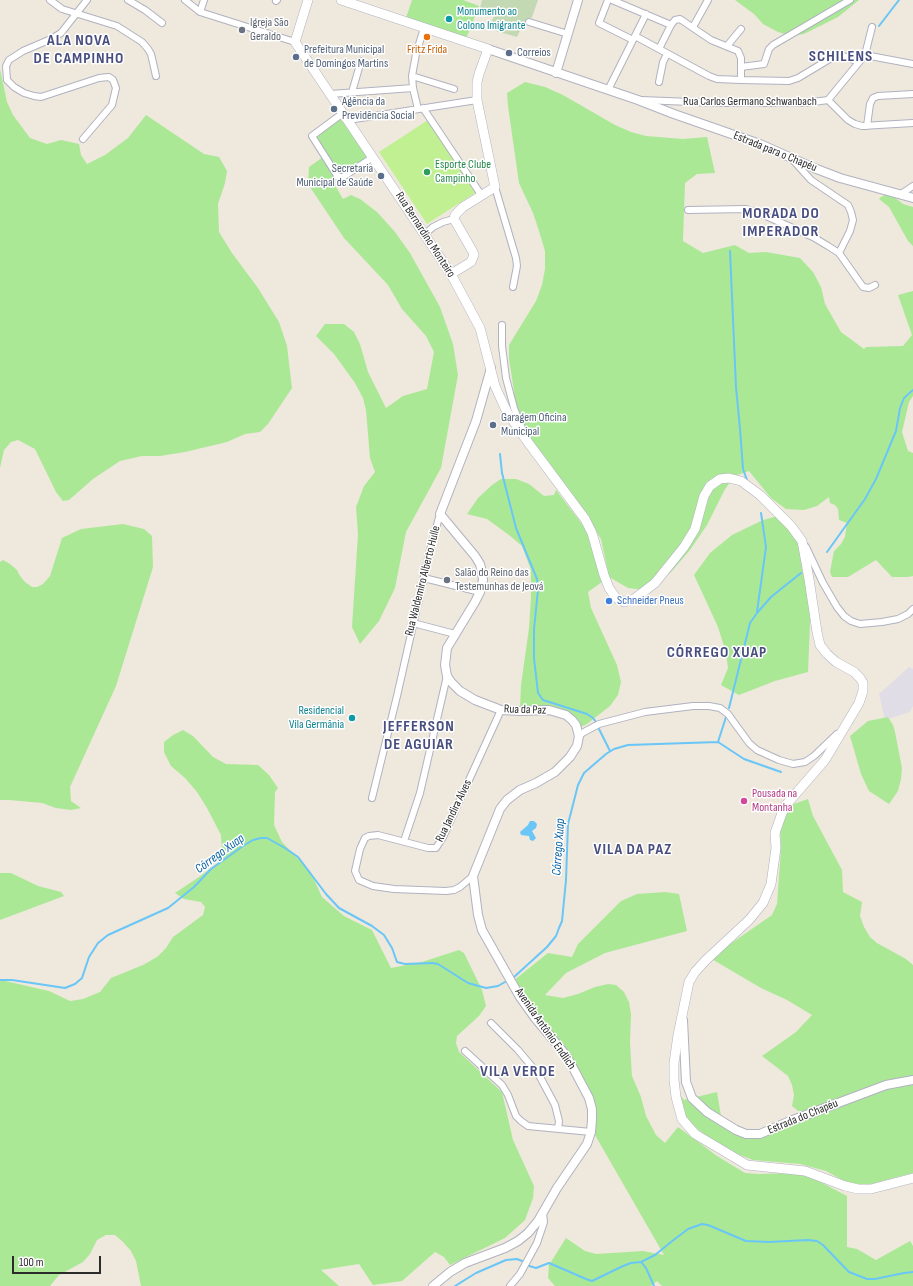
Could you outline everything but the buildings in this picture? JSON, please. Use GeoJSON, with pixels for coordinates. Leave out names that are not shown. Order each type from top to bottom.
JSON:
{"type":"FeatureCollection","features":[{"type":"Feature","properties":{"kind":"main road"},"geometry":{"type":"LineString","coordinates":[[296,42],[308,0]]}},
{"type":"Feature","properties":{"kind":"main road"},"geometry":{"type":"LineString","coordinates":[[341,0],[356,2],[488,50],[477,82],[478,100],[495,187],[463,208],[458,212],[454,219],[474,255],[471,262],[451,274]]}},
{"type":"Feature","properties":{"kind":"main road","name":"Rua Bernardino Monteiro"},"geometry":{"type":"LineString","coordinates":[[296,42],[451,274],[480,328],[500,397],[507,412],[585,519],[592,533],[609,588],[616,598],[624,602],[634,600],[655,583],[669,567],[695,529],[704,496],[710,486],[720,479],[729,478],[741,481],[760,495],[791,526],[802,541]]}},
{"type":"Feature","properties":{"kind":"main road"},"geometry":{"type":"LineString","coordinates":[[802,541],[810,578],[820,644],[827,654],[836,662],[854,672],[863,683],[864,691],[851,719],[819,769],[786,804],[782,812],[775,833],[776,848],[771,884],[763,903],[749,920],[706,960],[695,972],[689,982],[678,1035],[674,1063],[674,1086],[682,1119],[695,1134],[747,1165],[805,1171],[845,1186],[858,1189],[871,1189],[913,1178]]}},
{"type":"Feature","properties":{"kind":"street"},"geometry":{"type":"LineString","coordinates":[[50,0],[62,9],[117,26],[142,42],[151,54],[156,76]]}},
{"type":"Feature","properties":{"kind":"street"},"geometry":{"type":"LineString","coordinates":[[83,139],[112,105],[116,88],[110,77],[99,78],[41,97],[24,93],[14,87],[7,80],[6,66],[9,60],[30,47],[56,37],[61,33],[87,0]]}},
{"type":"Feature","properties":{"kind":"street"},"geometry":{"type":"LineString","coordinates":[[128,0],[145,10],[162,23]]}},
{"type":"Feature","properties":{"kind":"street"},"geometry":{"type":"LineString","coordinates":[[186,0],[200,12],[296,42]]}},
{"type":"Feature","properties":{"kind":"street"},"geometry":{"type":"LineString","coordinates":[[200,12],[204,0]]}},
{"type":"Feature","properties":{"kind":"street"},"geometry":{"type":"LineString","coordinates":[[556,73],[578,0]]}},
{"type":"Feature","properties":{"kind":"street"},"geometry":{"type":"LineString","coordinates":[[608,0],[600,20],[601,24],[658,49],[712,78],[781,81],[794,80],[838,54],[859,62]]}},
{"type":"Feature","properties":{"kind":"street"},"geometry":{"type":"LineString","coordinates":[[612,0],[671,25]]}},
{"type":"Feature","properties":{"kind":"street"},"geometry":{"type":"LineString","coordinates":[[694,27],[708,0]]}},
{"type":"Feature","properties":{"kind":"street"},"geometry":{"type":"LineString","coordinates":[[741,67],[764,64],[769,49],[772,45],[850,0]]}},
{"type":"Feature","properties":{"kind":"street"},"geometry":{"type":"LineString","coordinates":[[608,90],[646,14]]}},
{"type":"Feature","properties":{"kind":"street"},"geometry":{"type":"LineString","coordinates":[[658,49],[671,25],[675,20],[680,19],[694,27],[711,40],[739,52],[741,80]]}},
{"type":"Feature","properties":{"kind":"street"},"geometry":{"type":"LineString","coordinates":[[529,22],[568,34]]}},
{"type":"Feature","properties":{"kind":"street"},"geometry":{"type":"LineString","coordinates":[[872,27],[865,56],[913,64]]}},
{"type":"Feature","properties":{"kind":"street"},"geometry":{"type":"LineString","coordinates":[[424,28],[416,54],[412,76],[413,88],[420,109],[482,196]]}},
{"type":"Feature","properties":{"kind":"street"},"geometry":{"type":"LineString","coordinates":[[728,46],[741,29]]}},
{"type":"Feature","properties":{"kind":"street","name":"Estrada para o Chapéu"},"geometry":{"type":"LineString","coordinates":[[488,50],[638,100],[760,144],[840,178],[913,198]]}},
{"type":"Feature","properties":{"kind":"street"},"geometry":{"type":"LineString","coordinates":[[659,82],[667,54]]}},
{"type":"Feature","properties":{"kind":"street","name":"Rua Carlos Germano Schwanbach"},"geometry":{"type":"LineString","coordinates":[[638,100],[717,103],[806,103],[828,100],[865,56]]}},
{"type":"Feature","properties":{"kind":"street"},"geometry":{"type":"LineString","coordinates":[[352,92],[361,61]]}},
{"type":"Feature","properties":{"kind":"street"},"geometry":{"type":"LineString","coordinates":[[412,76],[454,89]]}},
{"type":"Feature","properties":{"kind":"street"},"geometry":{"type":"LineString","coordinates":[[330,94],[413,88]]}},
{"type":"Feature","properties":{"kind":"street"},"geometry":{"type":"LineString","coordinates":[[868,126],[870,104],[873,98],[878,96],[913,94]]}},
{"type":"Feature","properties":{"kind":"street"},"geometry":{"type":"LineString","coordinates":[[373,157],[343,177],[338,177],[312,136],[346,117],[420,109],[478,100]]}},
{"type":"Feature","properties":{"kind":"street"},"geometry":{"type":"LineString","coordinates":[[828,100],[851,122],[862,126],[913,123]]}},
{"type":"Feature","properties":{"kind":"street"},"geometry":{"type":"LineString","coordinates":[[792,158],[810,180],[848,205],[852,212],[850,231],[839,253]]}},
{"type":"Feature","properties":{"kind":"street"},"geometry":{"type":"LineString","coordinates":[[901,194],[913,186]]}},
{"type":"Feature","properties":{"kind":"street"},"geometry":{"type":"LineString","coordinates":[[495,187],[516,258],[517,266],[513,287]]}},
{"type":"Feature","properties":{"kind":"street"},"geometry":{"type":"LineString","coordinates":[[688,210],[752,210],[813,238],[839,253],[863,287],[869,288],[875,285]]}},
{"type":"Feature","properties":{"kind":"street"},"geometry":{"type":"LineString","coordinates":[[425,234],[433,227],[454,219]]}},
{"type":"Feature","properties":{"kind":"street"},"geometry":{"type":"LineString","coordinates":[[502,325],[502,346],[510,395],[527,441]]}},
{"type":"Feature","properties":{"kind":"street","name":"Rua Waldemiro Alberto Hulle"},"geometry":{"type":"LineString","coordinates":[[372,798],[430,550],[440,514],[476,421],[491,368]]}},
{"type":"Feature","properties":{"kind":"street"},"geometry":{"type":"LineString","coordinates":[[404,841],[420,793],[447,676],[445,656],[447,648],[454,634],[475,602],[480,592],[483,580],[480,564],[467,545],[440,514]]}},
{"type":"Feature","properties":{"kind":"street"},"geometry":{"type":"LineString","coordinates":[[802,541],[837,607],[844,616],[851,621],[860,624],[898,619],[908,614],[913,609]]}},
{"type":"Feature","properties":{"kind":"street"},"geometry":{"type":"LineString","coordinates":[[424,578],[480,592]]}},
{"type":"Feature","properties":{"kind":"street"},"geometry":{"type":"LineString","coordinates":[[413,623],[454,634]]}},
{"type":"Feature","properties":{"kind":"street","name":"Rua da Paz"},"geometry":{"type":"LineString","coordinates":[[447,676],[460,691],[475,700],[501,710],[543,710],[556,711],[566,715],[576,725],[579,736]]}},
{"type":"Feature","properties":{"kind":"street"},"geometry":{"type":"LineString","coordinates":[[473,876],[500,809],[520,790],[555,772],[570,757],[577,746],[579,736],[599,724],[645,712],[693,706],[720,708],[728,714],[749,743],[758,750],[779,760],[793,764],[805,762],[814,756],[824,748],[851,719]]}},
{"type":"Feature","properties":{"kind":"street","name":"Rua Jandira Alves"},"geometry":{"type":"LineString","coordinates":[[473,876],[460,887],[454,890],[446,891],[385,888],[365,884],[359,880],[355,871],[360,849],[365,838],[372,835],[436,848],[501,710]]}},
{"type":"Feature","properties":{"kind":"street","name":"Avenida Antônio Endlich"},"geometry":{"type":"LineString","coordinates":[[473,876],[478,915],[482,930],[520,997],[535,1018],[565,1054],[589,1098],[592,1109],[591,1132],[586,1144],[557,1188],[543,1213],[544,1222],[536,1243],[520,1274],[510,1286]]}},
{"type":"Feature","properties":{"kind":"street","name":"Estrada do Chapéu"},"geometry":{"type":"LineString","coordinates":[[683,1013],[686,1082],[692,1098],[707,1112],[736,1130],[746,1134],[760,1134],[797,1118],[886,1085],[913,1080]]}},
{"type":"Feature","properties":{"kind":"street"},"geometry":{"type":"LineString","coordinates":[[492,1023],[539,1075],[555,1105],[559,1121],[558,1129]]}},
{"type":"Feature","properties":{"kind":"street"},"geometry":{"type":"LineString","coordinates":[[465,1051],[495,1077],[508,1095],[516,1116],[521,1122],[528,1126],[591,1132]]}},
{"type":"Feature","properties":{"kind":"street"},"geometry":{"type":"LineString","coordinates":[[433,1286],[450,1272],[465,1263],[518,1241],[528,1233],[543,1213]]}},
{"type":"Feature","properties":{"kind":"shaded area"},"geometry":{"type":"Polygon","coordinates":[[[909,667],[913,669],[913,706],[910,712],[885,720],[879,694],[909,667]]]}},
{"type":"Feature","properties":{"kind":"green space"},"geometry":{"type":"Polygon","coordinates":[[[412,0],[463,0],[479,6],[466,39],[406,18],[412,0]]]}},
{"type":"Feature","properties":{"kind":"green space"},"geometry":{"type":"Polygon","coordinates":[[[482,0],[538,0],[532,17],[522,26],[517,37],[489,29],[495,13],[480,8],[482,0]]]}},
{"type":"Feature","properties":{"kind":"green space"},"geometry":{"type":"Polygon","coordinates":[[[735,0],[859,0],[838,17],[804,34],[791,36],[778,32],[763,24],[754,14],[735,0]]]}},
{"type":"Feature","properties":{"kind":"green space"},"geometry":{"type":"Polygon","coordinates":[[[0,69],[7,102],[13,115],[30,138],[47,144],[61,140],[79,144],[81,155],[87,164],[105,155],[128,138],[146,115],[204,154],[219,157],[227,171],[225,183],[218,204],[219,232],[232,253],[258,288],[279,322],[287,346],[292,388],[268,424],[260,432],[245,434],[227,442],[185,452],[160,456],[142,456],[120,461],[93,479],[69,500],[63,501],[56,492],[35,449],[18,440],[11,442],[4,450],[0,468],[0,69]]]}},
{"type":"Feature","properties":{"kind":"green space"},"geometry":{"type":"Polygon","coordinates":[[[525,82],[545,87],[563,95],[615,125],[631,132],[646,136],[683,139],[707,137],[715,173],[697,174],[685,183],[683,241],[703,253],[735,245],[749,253],[766,252],[800,258],[813,272],[821,287],[825,304],[841,332],[864,349],[866,347],[903,346],[912,335],[898,295],[913,291],[913,396],[909,402],[902,432],[908,451],[913,453],[913,576],[892,577],[876,560],[848,577],[832,577],[830,572],[834,551],[845,537],[847,523],[839,520],[838,509],[835,505],[830,503],[829,497],[817,506],[804,510],[786,509],[771,498],[749,471],[734,476],[724,491],[707,525],[690,550],[672,571],[656,585],[645,590],[628,588],[609,577],[601,539],[532,441],[514,403],[514,391],[509,359],[509,345],[536,301],[542,285],[545,269],[545,251],[539,231],[533,213],[519,183],[508,106],[507,93],[525,82]]]}},
{"type":"Feature","properties":{"kind":"green space"},"geometry":{"type":"Polygon","coordinates":[[[341,119],[367,157],[343,174],[340,174],[315,137],[341,119]]]}},
{"type":"Feature","properties":{"kind":"green space","name":"Esporte Clube Campinho"},"geometry":{"type":"Polygon","coordinates":[[[428,120],[475,193],[427,224],[379,152],[428,120]]]}},
{"type":"Feature","properties":{"kind":"green space"},"geometry":{"type":"Polygon","coordinates":[[[323,157],[337,180],[336,187],[343,199],[351,195],[360,199],[377,212],[395,232],[410,253],[440,307],[453,344],[458,375],[441,468],[406,532],[395,588],[379,621],[360,644],[352,627],[358,534],[356,507],[364,486],[375,472],[370,458],[366,410],[363,398],[355,383],[334,354],[316,336],[325,324],[344,324],[354,332],[360,344],[368,372],[386,408],[403,396],[427,389],[434,352],[426,336],[402,309],[388,285],[344,238],[308,184],[309,167],[323,157]]]}},
{"type":"Feature","properties":{"kind":"green space"},"geometry":{"type":"Polygon","coordinates":[[[889,193],[903,204],[913,207],[913,246],[908,241],[889,207],[879,199],[889,193]]]}},
{"type":"Feature","properties":{"kind":"green space"},"geometry":{"type":"Polygon","coordinates":[[[501,479],[516,479],[529,484],[544,496],[554,495],[556,490],[582,524],[590,538],[602,582],[588,592],[591,608],[617,665],[621,682],[618,695],[610,706],[587,724],[574,730],[567,719],[560,715],[520,710],[521,685],[529,628],[531,570],[522,546],[487,519],[467,514],[478,498],[501,479]]]}},
{"type":"Feature","properties":{"kind":"green space"},"geometry":{"type":"Polygon","coordinates":[[[778,516],[790,527],[801,550],[811,598],[808,672],[775,681],[739,695],[721,685],[728,668],[726,653],[718,627],[694,575],[710,553],[732,535],[763,520],[778,516]]]}},
{"type":"Feature","properties":{"kind":"green space"},"geometry":{"type":"Polygon","coordinates":[[[123,524],[144,529],[152,536],[153,567],[116,686],[70,787],[71,801],[81,808],[71,810],[56,808],[42,803],[0,800],[0,562],[3,560],[10,564],[17,570],[25,582],[32,587],[37,587],[43,584],[50,576],[62,538],[81,529],[123,524]]]}},
{"type":"Feature","properties":{"kind":"green space"},"geometry":{"type":"Polygon","coordinates":[[[888,717],[895,732],[902,768],[898,791],[889,804],[869,791],[861,774],[850,736],[868,721],[888,717]]]}},
{"type":"Feature","properties":{"kind":"green space"},"geometry":{"type":"Polygon","coordinates":[[[183,730],[193,736],[213,757],[226,764],[258,765],[269,775],[278,788],[275,792],[274,825],[282,842],[310,871],[322,897],[344,916],[372,930],[391,968],[422,962],[459,950],[464,953],[482,990],[486,1006],[479,1016],[457,1036],[456,1043],[459,1052],[502,1092],[513,1140],[534,1186],[533,1198],[525,1220],[505,1238],[450,1265],[444,1257],[435,1252],[402,1281],[373,1285],[359,1264],[321,1270],[339,1286],[141,1286],[136,1261],[131,1251],[115,1235],[106,1235],[97,1240],[90,1254],[83,1262],[59,1275],[50,1286],[0,1286],[0,982],[1,980],[49,991],[70,1001],[83,999],[100,992],[111,978],[143,965],[157,957],[166,948],[173,937],[203,915],[205,907],[201,902],[184,899],[175,893],[218,863],[222,850],[221,835],[197,792],[185,778],[171,766],[164,752],[164,742],[183,730]]]}},
{"type":"Feature","properties":{"kind":"green space"},"geometry":{"type":"Polygon","coordinates":[[[808,799],[813,816],[842,870],[843,892],[862,902],[860,916],[870,937],[877,943],[906,959],[913,965],[913,1173],[871,1184],[853,1186],[826,1171],[800,1164],[753,1160],[724,1149],[683,1118],[673,1103],[675,1088],[684,1100],[717,1092],[722,1122],[753,1135],[802,1114],[792,1106],[794,1095],[788,1076],[762,1056],[796,1032],[812,1015],[787,1000],[761,988],[710,958],[772,915],[777,904],[781,849],[780,828],[783,813],[791,805],[808,799]]]}},
{"type":"Feature","properties":{"kind":"green space"},"geometry":{"type":"Polygon","coordinates":[[[0,873],[11,873],[38,886],[61,892],[64,896],[0,920],[0,873]]]}},
{"type":"Feature","properties":{"kind":"green space"},"geometry":{"type":"Polygon","coordinates":[[[665,892],[679,894],[687,931],[605,953],[566,973],[545,995],[563,998],[595,987],[608,984],[616,985],[624,992],[629,1002],[631,1014],[630,1043],[632,1076],[641,1097],[646,1116],[656,1135],[665,1143],[678,1127],[717,1156],[745,1173],[793,1173],[811,1177],[847,1196],[847,1247],[857,1249],[876,1260],[910,1241],[913,1246],[913,1286],[662,1286],[657,1281],[651,1286],[555,1286],[548,1278],[549,1265],[566,1238],[585,1251],[596,1254],[643,1251],[664,1255],[595,1135],[592,1107],[552,1037],[513,981],[548,953],[572,957],[578,944],[621,901],[637,894],[665,892]]]}},
{"type":"Feature","properties":{"kind":"water"},"geometry":{"type":"Polygon","coordinates":[[[530,821],[534,821],[537,824],[536,828],[532,831],[536,838],[533,841],[530,840],[529,836],[521,835],[520,832],[528,825],[530,821]]]}},
{"type":"Feature","properties":{"kind":"waterway"},"geometry":{"type":"LineString","coordinates":[[879,26],[899,0]]}},
{"type":"Feature","properties":{"kind":"waterway"},"geometry":{"type":"LineString","coordinates":[[730,251],[736,387],[743,469],[747,480]]}},
{"type":"Feature","properties":{"kind":"waterway"},"geometry":{"type":"LineString","coordinates":[[827,552],[865,499],[876,479],[896,431],[900,408],[904,398],[913,390]]}},
{"type":"Feature","properties":{"kind":"waterway"},"geometry":{"type":"LineString","coordinates":[[500,454],[502,473],[516,528],[537,579],[538,590],[534,629],[534,658],[538,693],[543,700],[587,714],[596,722]]}},
{"type":"Feature","properties":{"kind":"waterway"},"geometry":{"type":"LineString","coordinates":[[757,612],[766,547],[761,513]]}},
{"type":"Feature","properties":{"kind":"waterway"},"geometry":{"type":"LineString","coordinates":[[729,708],[750,623],[771,597],[801,573]]}},
{"type":"Feature","properties":{"kind":"waterway"},"geometry":{"type":"LineString","coordinates":[[718,742],[726,717]]}},
{"type":"Feature","properties":{"kind":"waterway"},"geometry":{"type":"LineString","coordinates":[[599,729],[610,751]]}},
{"type":"Feature","properties":{"kind":"waterway"},"geometry":{"type":"LineString","coordinates":[[718,742],[744,759],[781,772]]}},
{"type":"Feature","properties":{"kind":"waterway","name":"Córrego Xuap"},"geometry":{"type":"LineString","coordinates":[[514,977],[547,947],[556,936],[562,921],[566,880],[568,824],[578,785],[584,773],[606,754],[614,749],[628,745],[718,742]]}},
{"type":"Feature","properties":{"kind":"waterway","name":"Córrego Xuap"},"geometry":{"type":"LineString","coordinates":[[0,980],[12,980],[65,988],[75,984],[82,978],[89,957],[98,943],[108,935],[168,908],[194,887],[211,869],[243,846],[253,840],[267,838],[298,857],[326,894],[339,908],[372,926],[384,935],[392,948],[397,962],[405,964],[438,964],[468,983],[486,988],[498,986],[505,982]]}},
{"type":"Feature","properties":{"kind":"waterway"},"geometry":{"type":"LineString","coordinates":[[526,1265],[536,1268],[549,1263],[592,1281],[623,1266],[641,1262],[655,1255],[688,1229],[702,1224],[708,1225],[746,1241],[817,1241],[823,1245],[849,1272],[867,1279],[875,1279],[913,1272]]}},
{"type":"Feature","properties":{"kind":"waterway"},"geometry":{"type":"LineString","coordinates":[[455,1286],[476,1273],[506,1260],[517,1259],[522,1261]]}},
{"type":"Feature","properties":{"kind":"waterway"},"geometry":{"type":"LineString","coordinates":[[642,1263],[646,1268],[654,1286]]}},
{"type":"Feature","properties":{"kind":"place","name":"Monumento ao Colono Imigrante"},"geometry":{"type":"Point","coordinates":[449,19]}},
{"type":"Feature","properties":{"kind":"place","name":"Igreja São Geraldo"},"geometry":{"type":"Point","coordinates":[242,30]}},
{"type":"Feature","properties":{"kind":"place","name":"Fritz Frida"},"geometry":{"type":"Point","coordinates":[427,37]}},
{"type":"Feature","properties":{"kind":"place","name":"Correios"},"geometry":{"type":"Point","coordinates":[509,53]}},
{"type":"Feature","properties":{"kind":"place","name":"Prefeitura Municipal de Domingos Martins"},"geometry":{"type":"Point","coordinates":[296,57]}},
{"type":"Feature","properties":{"kind":"place","name":"Agência da Previdência Social"},"geometry":{"type":"Point","coordinates":[334,109]}},
{"type":"Feature","properties":{"kind":"place","name":"Esporte Clube Campinho"},"geometry":{"type":"Point","coordinates":[427,172]}},
{"type":"Feature","properties":{"kind":"place","name":"Secretaria Municipal de Saúde"},"geometry":{"type":"Point","coordinates":[381,176]}},
{"type":"Feature","properties":{"kind":"place","name":"Garagem Oficina Municipal"},"geometry":{"type":"Point","coordinates":[493,425]}},
{"type":"Feature","properties":{"kind":"place","name":"Salão do Reino das Testemunhas de Jeová"},"geometry":{"type":"Point","coordinates":[447,580]}},
{"type":"Feature","properties":{"kind":"place","name":"Schneider Pneus"},"geometry":{"type":"Point","coordinates":[609,601]}},
{"type":"Feature","properties":{"kind":"place","name":"Residencial Vila Germânia"},"geometry":{"type":"Point","coordinates":[352,718]}},
{"type":"Feature","properties":{"kind":"place","name":"Pousada na Montanha"},"geometry":{"type":"Point","coordinates":[744,801]}},
{"type":"Feature","properties":{"kind":"district","name":"ALA NOVA DE CAMPINHO"},"geometry":{"type":"Point","coordinates":[79,50]}},
{"type":"Feature","properties":{"kind":"district","name":"SCHILENS"},"geometry":{"type":"Point","coordinates":[841,57]}},
{"type":"Feature","properties":{"kind":"district","name":"MORADA DO IMPERADOR"},"geometry":{"type":"Point","coordinates":[781,223]}},
{"type":"Feature","properties":{"kind":"district","name":"CÓRREGO XUAP"},"geometry":{"type":"Point","coordinates":[717,653]}},
{"type":"Feature","properties":{"kind":"district","name":"JEFFERSON DE AGUIAR"},"geometry":{"type":"Point","coordinates":[419,736]}},
{"type":"Feature","properties":{"kind":"district","name":"VILA DA PAZ"},"geometry":{"type":"Point","coordinates":[633,850]}},
{"type":"Feature","properties":{"kind":"district","name":"VILA VERDE"},"geometry":{"type":"Point","coordinates":[518,1072]}}]}
